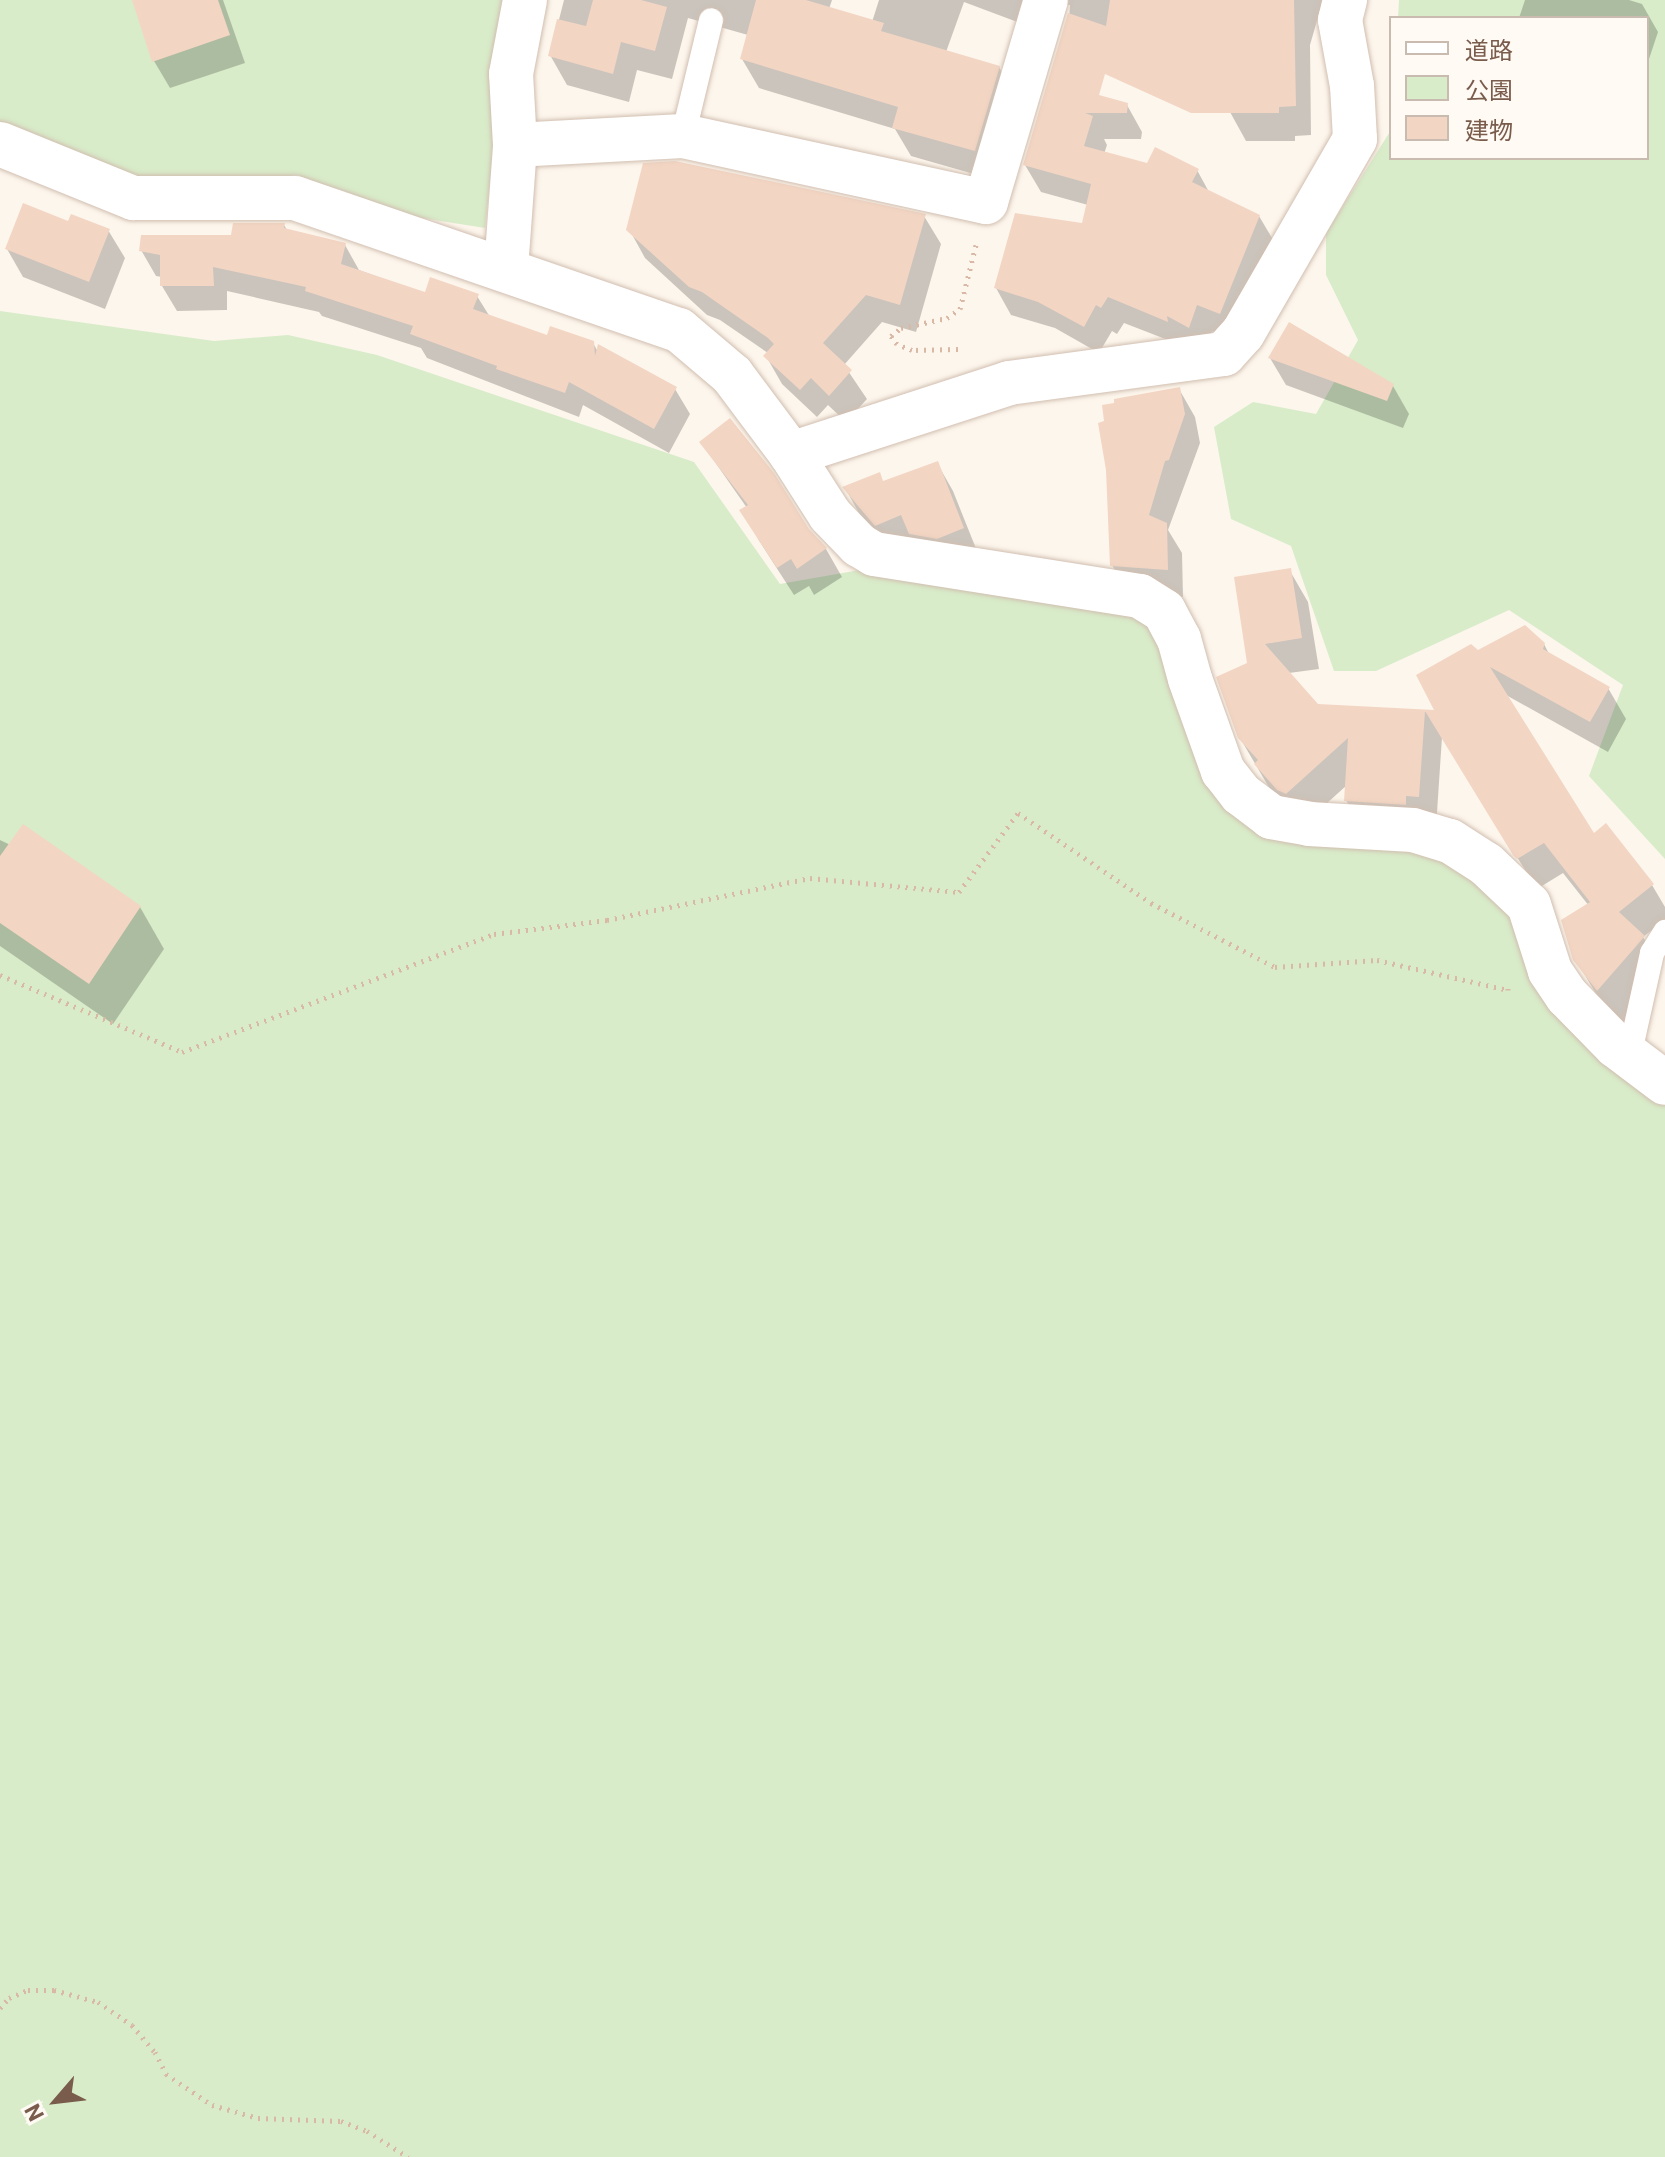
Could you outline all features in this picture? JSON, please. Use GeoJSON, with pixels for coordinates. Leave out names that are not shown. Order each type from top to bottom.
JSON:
{"type":"FeatureCollection","features":[{"type":"Feature","properties":{"kind":"street"},"geometry":{"type":"LineString","coordinates":[[506,269],[515,145],[511,74],[525,0]]}},
{"type":"Feature","properties":{"kind":"street"},"geometry":{"type":"LineString","coordinates":[[515,145],[683,136],[986,202],[1046,0]]}},
{"type":"Feature","properties":{"kind":"street"},"geometry":{"type":"LineString","coordinates":[[791,454],[1009,383],[1224,354],[1243,333],[1355,139],[1352,86],[1340,20],[1345,0]]}},
{"type":"Feature","properties":{"kind":"street"},"geometry":{"type":"LineString","coordinates":[[0,144],[133,198],[295,198],[679,330],[732,375],[791,454],[830,515],[859,545],[874,554],[1140,596],[1164,611],[1179,639],[1223,771],[1241,794],[1271,817],[1309,824],[1413,830],[1450,841],[1486,864],[1529,905],[1550,971],[1589,1022],[1665,1083]]}},
{"type":"Feature","properties":{"kind":"lane"},"geometry":{"type":"LineString","coordinates":[[683,136],[711,20]]}},
{"type":"Feature","properties":{"kind":"lane"},"geometry":{"type":"LineString","coordinates":[[1629,1057],[1652,953],[1665,932]]}},
{"type":"Feature","properties":{"kind":"path"},"geometry":{"type":"LineString","coordinates":[[965,349],[912,350],[897,344],[891,336],[901,328],[947,318],[960,309],[986,202]]}},
{"type":"Feature","properties":{"kind":"path"},"geometry":{"type":"LineString","coordinates":[[0,975],[182,1052],[494,934],[607,920],[810,878],[959,892],[1018,813],[1151,903],[1275,967],[1377,960],[1508,990],[1515,960],[1550,971]]}},
{"type":"Feature","properties":{"kind":"path"},"geometry":{"type":"LineString","coordinates":[[0,2008],[9,1998],[28,1990],[54,1990],[98,2002],[132,2025],[155,2052],[166,2074],[212,2105],[258,2118],[341,2121],[367,2131],[408,2157]]}},
{"type":"Feature","properties":{"kind":"green space"},"geometry":{"type":"Polygon","coordinates":[[[0,0],[510,0],[485,228],[295,198],[0,165],[0,0]]]}},
{"type":"Feature","properties":{"kind":"green space"},"geometry":{"type":"Polygon","coordinates":[[[1399,0],[1665,0],[1665,859],[1589,776],[1623,685],[1509,610],[1376,671],[1334,671],[1291,546],[1231,519],[1214,427],[1253,402],[1316,414],[1358,340],[1326,275],[1326,233],[1389,133],[1389,160],[1649,160],[1649,16],[1398,16],[1399,0]]]}},
{"type":"Feature","properties":{"kind":"green space"},"geometry":{"type":"Polygon","coordinates":[[[0,311],[214,341],[288,335],[377,355],[694,462],[780,584],[871,568],[1111,607],[1147,622],[1163,641],[1232,811],[1396,843],[1453,861],[1493,890],[1665,1099],[1665,2157],[0,2157],[0,311]]]}},
{"type":"Feature","properties":{"kind":"building"},"geometry":{"type":"Polygon","coordinates":[[[132,0],[218,0],[230,35],[152,62],[132,0]]]}},
{"type":"Feature","properties":{"kind":"building"},"geometry":{"type":"Polygon","coordinates":[[[593,0],[641,0],[667,7],[655,51],[621,42],[613,74],[548,56],[557,19],[586,26],[593,0]]]}},
{"type":"Feature","properties":{"kind":"building"},"geometry":{"type":"Polygon","coordinates":[[[756,0],[806,0],[884,23],[881,31],[1000,66],[975,151],[892,128],[898,107],[740,59],[756,0]]]}},
{"type":"Feature","properties":{"kind":"building"},"geometry":{"type":"Polygon","coordinates":[[[1110,0],[1294,0],[1296,106],[1279,107],[1279,113],[1191,113],[1105,74],[1099,95],[1128,103],[1127,113],[1085,113],[1093,116],[1084,146],[1147,163],[1155,147],[1199,169],[1192,182],[1260,215],[1220,314],[1197,305],[1189,328],[1167,316],[1168,322],[1108,297],[1101,308],[1096,305],[1084,327],[1038,302],[994,288],[1015,213],[1082,223],[1091,184],[1023,165],[1068,13],[1106,26],[1110,0]]]}},
{"type":"Feature","properties":{"kind":"building"},"geometry":{"type":"Polygon","coordinates":[[[675,161],[926,214],[900,305],[866,295],[823,343],[852,370],[829,396],[811,378],[800,390],[763,356],[774,344],[768,338],[702,292],[689,287],[626,230],[643,163],[675,161]]]}},
{"type":"Feature","properties":{"kind":"building"},"geometry":{"type":"Polygon","coordinates":[[[23,203],[68,221],[71,214],[110,229],[89,282],[5,249],[23,203]]]}},
{"type":"Feature","properties":{"kind":"building"},"geometry":{"type":"Polygon","coordinates":[[[233,223],[285,223],[284,228],[346,243],[341,264],[425,292],[430,277],[479,294],[473,309],[547,335],[550,326],[594,341],[595,356],[598,344],[677,387],[654,429],[569,382],[565,393],[496,369],[497,366],[410,334],[413,326],[305,291],[306,287],[213,267],[214,286],[160,286],[160,255],[139,251],[141,235],[231,235],[233,223]]]}},
{"type":"Feature","properties":{"kind":"building"},"geometry":{"type":"Polygon","coordinates":[[[1289,322],[1394,384],[1387,401],[1268,358],[1289,322]]]}},
{"type":"Feature","properties":{"kind":"building"},"geometry":{"type":"Polygon","coordinates":[[[1180,387],[1185,414],[1169,460],[1165,461],[1149,515],[1167,523],[1168,570],[1110,566],[1106,470],[1098,423],[1104,421],[1102,405],[1114,403],[1114,399],[1180,387]]]}},
{"type":"Feature","properties":{"kind":"building"},"geometry":{"type":"Polygon","coordinates":[[[730,418],[774,473],[809,529],[827,548],[797,569],[791,559],[777,568],[739,510],[748,505],[699,442],[730,418]]]}},
{"type":"Feature","properties":{"kind":"building"},"geometry":{"type":"Polygon","coordinates":[[[938,461],[964,528],[937,539],[909,534],[901,515],[875,526],[842,487],[880,472],[883,481],[938,461]]]}},
{"type":"Feature","properties":{"kind":"building"},"geometry":{"type":"Polygon","coordinates":[[[1291,568],[1302,638],[1265,644],[1318,704],[1434,710],[1416,675],[1471,644],[1478,650],[1525,625],[1545,643],[1543,649],[1610,687],[1590,722],[1490,667],[1594,833],[1606,823],[1654,884],[1619,912],[1645,936],[1597,991],[1573,960],[1561,920],[1590,902],[1544,843],[1517,859],[1513,855],[1425,711],[1419,797],[1406,796],[1406,805],[1344,801],[1348,738],[1286,794],[1277,790],[1254,764],[1258,760],[1238,738],[1216,677],[1247,663],[1234,577],[1291,568]]]}},
{"type":"Feature","properties":{"kind":"building"},"geometry":{"type":"Polygon","coordinates":[[[23,824],[141,906],[89,984],[0,923],[0,856],[23,824]]]}}]}
